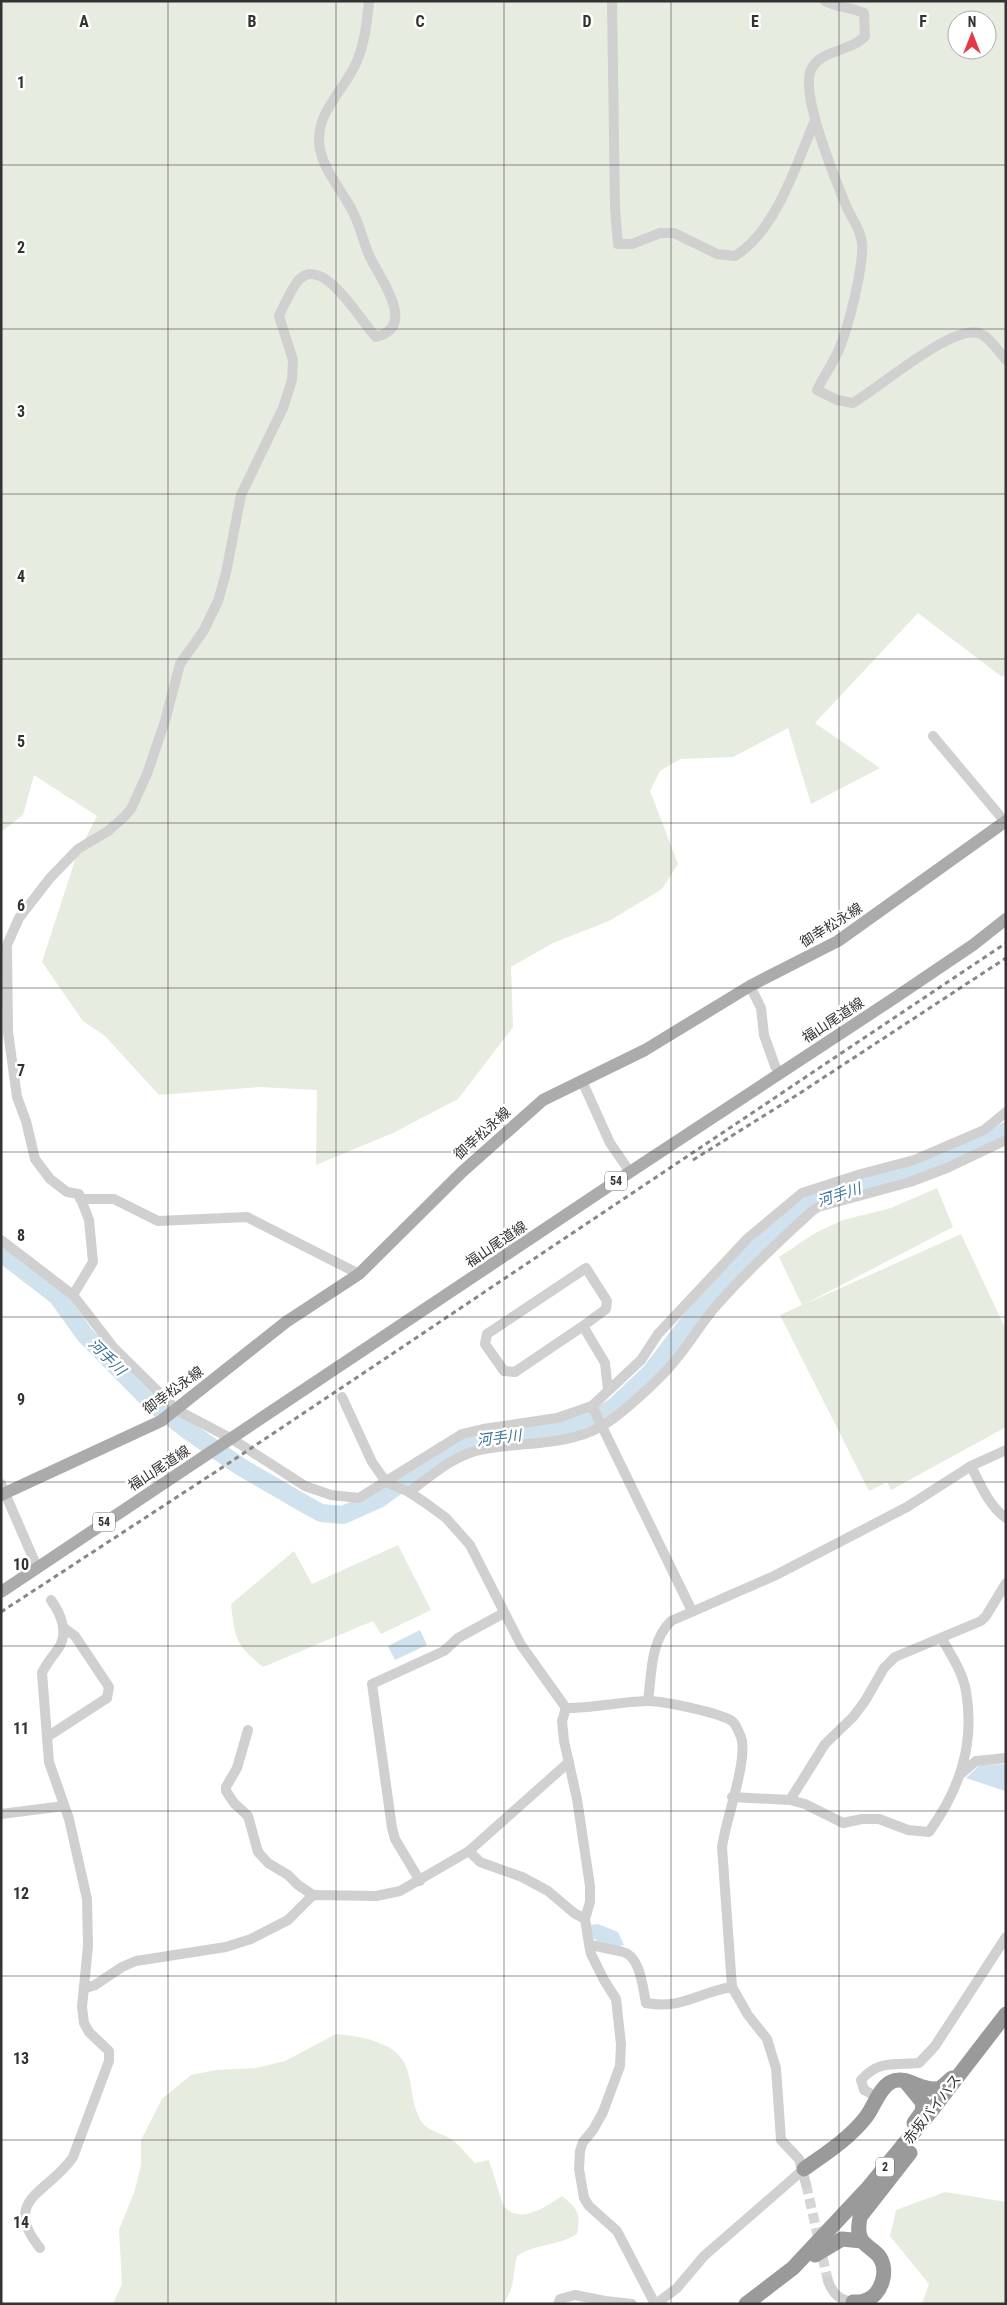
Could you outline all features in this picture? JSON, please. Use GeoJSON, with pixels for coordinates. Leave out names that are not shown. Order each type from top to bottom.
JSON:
{"type":"FeatureCollection","features":[{"type":"Feature","properties":{"kind":"highway","name":"赤坂バイパス"},"geometry":{"type":"LineString","coordinates":[[746,2304],[793,2268],[867,2189],[1006,2014]]}},
{"type":"Feature","properties":{"kind":"highway","name":"赤坂バイパス"},"geometry":{"type":"LineString","coordinates":[[759,2304],[777,2292],[815,2255],[871,2194],[1006,2023]]}},
{"type":"Feature","properties":{"kind":"highway"},"geometry":{"type":"LineString","coordinates":[[805,2177],[866,2118],[878,2097],[889,2083],[898,2080],[929,2089],[940,2088],[963,2069]]}},
{"type":"Feature","properties":{"kind":"highway"},"geometry":{"type":"LineString","coordinates":[[867,2189],[887,2158],[922,2112],[923,2103],[905,2081]]}},
{"type":"Feature","properties":{"kind":"highway"},"geometry":{"type":"LineString","coordinates":[[852,2303],[864,2301],[872,2296],[879,2289],[884,2272],[879,2256],[862,2241],[858,2229],[860,2216],[926,2132],[941,2106]]}},
{"type":"Feature","properties":{"kind":"highway"},"geometry":{"type":"LineString","coordinates":[[815,2255],[842,2239],[862,2241]]}},
{"type":"Feature","properties":{"kind":"main road","name":"御幸松永線"},"geometry":{"type":"LineString","coordinates":[[3,1491],[171,1414],[286,1322],[359,1274],[462,1172],[543,1100],[645,1050],[750,986],[838,941],[1006,822]]}},
{"type":"Feature","properties":{"kind":"main road","name":"福山尾道線"},"geometry":{"type":"LineString","coordinates":[[1,1592],[973,945],[1006,919]]}},
{"type":"Feature","properties":{"kind":"street"},"geometry":{"type":"LineString","coordinates":[[73,1295],[93,1262],[89,1220],[79,1194],[67,1192],[50,1179],[36,1160],[26,1121],[17,1097],[8,1032],[7,945],[19,918],[50,878],[78,848],[108,830],[131,809],[147,774],[165,721],[180,664],[204,630],[218,601],[241,496],[283,408],[292,380],[293,360],[279,316],[298,281],[305,276],[318,276],[329,281],[352,304],[367,329],[376,337],[383,335],[394,323],[394,303],[390,291],[370,256],[354,214],[325,164],[320,148],[320,123],[358,60],[365,34],[369,1]]}},
{"type":"Feature","properties":{"kind":"street"},"geometry":{"type":"LineString","coordinates":[[612,1],[615,209],[618,244],[632,244],[660,233],[674,233],[717,254],[735,256],[740,253],[758,236],[772,214],[815,120]]}},
{"type":"Feature","properties":{"kind":"street"},"geometry":{"type":"LineString","coordinates":[[825,1],[835,6],[856,9],[864,13],[864,36],[860,42],[835,51],[815,64],[810,72],[810,93],[815,120],[847,209],[862,242],[860,272],[840,346],[817,390],[837,400],[853,403],[940,343],[961,333],[978,332],[987,337],[1006,360]]}},
{"type":"Feature","properties":{"kind":"street"},"geometry":{"type":"LineString","coordinates":[[933,736],[1006,822]]}},
{"type":"Feature","properties":{"kind":"street"},"geometry":{"type":"LineString","coordinates":[[750,986],[761,1008],[764,1035],[775,1066],[780,1073]]}},
{"type":"Feature","properties":{"kind":"street"},"geometry":{"type":"LineString","coordinates":[[582,1081],[610,1143],[630,1172]]}},
{"type":"Feature","properties":{"kind":"street"},"geometry":{"type":"LineString","coordinates":[[1,1240],[73,1295],[114,1348],[171,1414],[229,1441],[305,1486],[331,1496],[359,1498],[388,1482],[462,1434],[557,1418],[593,1407],[608,1390],[642,1360],[658,1334],[748,1238],[802,1193],[861,1174],[914,1160],[984,1130],[1006,1112]]}},
{"type":"Feature","properties":{"kind":"street"},"geometry":{"type":"LineString","coordinates":[[407,1491],[450,1462],[467,1454],[483,1449],[543,1443],[590,1432],[626,1408],[672,1364],[715,1307],[741,1278],[818,1207],[910,1182],[947,1168],[1006,1140]]}},
{"type":"Feature","properties":{"kind":"street"},"geometry":{"type":"LineString","coordinates":[[80,1199],[114,1199],[158,1221],[247,1217],[359,1274]]}},
{"type":"Feature","properties":{"kind":"street"},"geometry":{"type":"LineString","coordinates":[[586,1268],[607,1301],[606,1309],[583,1326],[515,1372],[504,1371],[485,1344],[487,1334],[586,1268]]}},
{"type":"Feature","properties":{"kind":"street"},"geometry":{"type":"LineString","coordinates":[[583,1326],[605,1363],[608,1390]]}},
{"type":"Feature","properties":{"kind":"street"},"geometry":{"type":"LineString","coordinates":[[342,1398],[372,1462],[388,1482],[407,1491],[446,1518],[470,1545],[521,1645],[566,1708]]}},
{"type":"Feature","properties":{"kind":"street"},"geometry":{"type":"LineString","coordinates":[[593,1407],[692,1610]]}},
{"type":"Feature","properties":{"kind":"street"},"geometry":{"type":"LineString","coordinates":[[648,1701],[656,1644],[661,1632],[671,1621],[692,1610],[774,1576],[907,1507],[971,1466],[1006,1450]]}},
{"type":"Feature","properties":{"kind":"street"},"geometry":{"type":"LineString","coordinates":[[971,1466],[998,1513],[1006,1518]]}},
{"type":"Feature","properties":{"kind":"street"},"geometry":{"type":"LineString","coordinates":[[3,1491],[38,1567]]}},
{"type":"Feature","properties":{"kind":"street"},"geometry":{"type":"LineString","coordinates":[[790,1800],[825,1744],[853,1717],[884,1668],[895,1657],[981,1621],[1006,1583]]}},
{"type":"Feature","properties":{"kind":"street"},"geometry":{"type":"LineString","coordinates":[[40,2248],[21,2219],[23,2207],[37,2189],[67,2166],[73,2157],[110,2061],[109,2050],[89,2032],[84,2023],[82,2007],[86,1988],[87,1899],[75,1843],[49,1762],[42,1673],[45,1666],[60,1647],[64,1628],[59,1611],[51,1600]]}},
{"type":"Feature","properties":{"kind":"street"},"geometry":{"type":"LineString","coordinates":[[420,1881],[395,1839],[392,1828],[372,1684],[444,1651],[458,1638],[504,1614]]}},
{"type":"Feature","properties":{"kind":"street"},"geometry":{"type":"LineString","coordinates":[[47,1737],[107,1698],[109,1694],[109,1687],[78,1641],[64,1628]]}},
{"type":"Feature","properties":{"kind":"street"},"geometry":{"type":"LineString","coordinates":[[732,1797],[790,1800],[805,1804],[843,1824],[862,1819],[879,1820],[908,1830],[929,1832],[946,1808],[967,1754],[966,1690],[961,1675],[942,1638]]}},
{"type":"Feature","properties":{"kind":"street"},"geometry":{"type":"LineString","coordinates":[[648,1701],[718,1715],[734,1722],[742,1740],[742,1756],[724,1826],[722,1847],[732,1987],[748,2015],[767,2040],[776,2068],[781,2140],[800,2158],[805,2177],[704,2256],[677,2288],[655,2304],[617,2231],[589,2206],[584,2198],[579,2168],[583,2142],[593,2130],[603,2112],[620,2066],[621,2044],[616,2000],[591,1954],[589,1944],[585,1919],[590,1902],[590,1886],[564,1741],[562,1722],[566,1708],[590,1708],[648,1701]]}},
{"type":"Feature","properties":{"kind":"street"},"geometry":{"type":"LineString","coordinates":[[248,1730],[237,1768],[226,1786],[226,1791],[234,1803],[248,1816],[258,1852],[268,1863],[288,1875],[298,1885],[313,1895],[376,1896],[400,1891],[420,1881],[470,1851],[569,1762]]}},
{"type":"Feature","properties":{"kind":"street"},"geometry":{"type":"LineString","coordinates":[[961,1773],[976,1761],[1006,1758]]}},
{"type":"Feature","properties":{"kind":"street"},"geometry":{"type":"LineString","coordinates":[[1,1814],[64,1806]]}},
{"type":"Feature","properties":{"kind":"street"},"geometry":{"type":"LineString","coordinates":[[470,1851],[480,1862],[522,1877],[548,1891],[574,1913],[585,1919]]}},
{"type":"Feature","properties":{"kind":"street"},"geometry":{"type":"LineString","coordinates":[[86,1988],[95,1985],[122,1967],[136,1961],[226,1947],[250,1939],[288,1920],[313,1895]]}},
{"type":"Feature","properties":{"kind":"street"},"geometry":{"type":"LineString","coordinates":[[878,2097],[864,2090],[861,2080],[870,2070],[890,2063],[919,2063],[935,2046],[1006,1937]]}},
{"type":"Feature","properties":{"kind":"street"},"geometry":{"type":"LineString","coordinates":[[589,1944],[609,1951],[624,1952],[633,1960],[638,1970],[646,2003],[676,2005],[714,1990],[732,1987]]}},
{"type":"Feature","properties":{"kind":"street"},"geometry":{"type":"LineString","coordinates":[[828,2281],[832,2292],[843,2300],[852,2303]]}},
{"type":"Feature","properties":{"kind":"street"},"geometry":{"type":"LineString","coordinates":[[558,2304],[560,2300],[575,2295],[632,2304]]}},
{"type":"Feature","properties":{"kind":"shaded area"},"geometry":{"type":"Polygon","coordinates":[[[1,1],[1006,1],[1006,673],[1002,677],[918,613],[815,723],[880,768],[811,804],[788,728],[733,757],[680,759],[660,771],[650,791],[678,864],[662,889],[609,921],[553,943],[511,967],[513,1027],[458,1099],[393,1133],[316,1165],[317,1090],[260,1087],[159,1095],[105,1036],[83,1021],[42,962],[76,857],[97,816],[34,775],[23,815],[1,832],[1,1]]]}},
{"type":"Feature","properties":{"kind":"shaded area"},"geometry":{"type":"Polygon","coordinates":[[[937,1188],[953,1227],[803,1305],[961,1234],[1006,1330],[1006,1427],[891,1490],[887,1482],[869,1491],[780,1315],[802,1305],[779,1257],[815,1233],[843,1220],[891,1208],[937,1188]]]}},
{"type":"Feature","properties":{"kind":"shaded area"},"geometry":{"type":"Polygon","coordinates":[[[398,1545],[431,1610],[381,1634],[373,1621],[263,1667],[247,1652],[238,1640],[231,1604],[294,1551],[312,1584],[398,1545]]]}},
{"type":"Feature","properties":{"kind":"shaded area"},"geometry":{"type":"Polygon","coordinates":[[[336,2034],[377,2042],[396,2052],[403,2060],[407,2069],[415,2108],[421,2121],[428,2128],[454,2141],[475,2163],[489,2160],[503,2205],[509,2211],[517,2214],[532,2212],[562,2196],[572,2204],[577,2212],[579,2221],[577,2234],[563,2241],[532,2249],[517,2256],[509,2294],[502,2304],[113,2304],[122,2284],[119,2230],[135,2190],[141,2165],[141,2140],[162,2099],[191,2075],[216,2070],[256,2068],[285,2061],[336,2034]]]}},
{"type":"Feature","properties":{"kind":"shaded area"},"geometry":{"type":"Polygon","coordinates":[[[945,2192],[1006,2202],[1006,2304],[922,2304],[929,2284],[890,2236],[896,2210],[945,2192]]]}},
{"type":"Feature","properties":{"kind":"water"},"geometry":{"type":"Polygon","coordinates":[[[420,1630],[427,1645],[395,1660],[388,1646],[420,1630]]]}},
{"type":"Feature","properties":{"kind":"water"},"geometry":{"type":"Polygon","coordinates":[[[1006,1764],[1005,1791],[966,1778],[980,1765],[1006,1764]]]}},
{"type":"Feature","properties":{"kind":"water"},"geometry":{"type":"Polygon","coordinates":[[[598,1924],[618,1932],[624,1945],[609,1948],[591,1937],[590,1925],[598,1924]]]}},
{"type":"Feature","properties":{"kind":"waterway","name":"河手川"},"geometry":{"type":"LineString","coordinates":[[1,1253],[57,1296],[85,1335],[151,1402],[190,1432],[241,1467],[321,1513],[343,1515],[379,1499],[444,1452],[467,1442],[495,1436],[554,1430],[590,1422],[614,1407],[650,1373],[712,1292],[785,1222],[812,1203],[929,1167],[990,1141],[1006,1131]]}},
{"type":"Feature","properties":{"kind":"tunnel"},"geometry":{"type":"LineString","coordinates":[[806,2184],[828,2281]]}},
{"type":"Feature","properties":{"kind":"railway"},"geometry":{"type":"LineString","coordinates":[[1,1612],[226,1465],[1006,943]]}},
{"type":"Feature","properties":{"kind":"railway"},"geometry":{"type":"LineString","coordinates":[[693,1160],[797,1095],[1006,958]]}}]}
